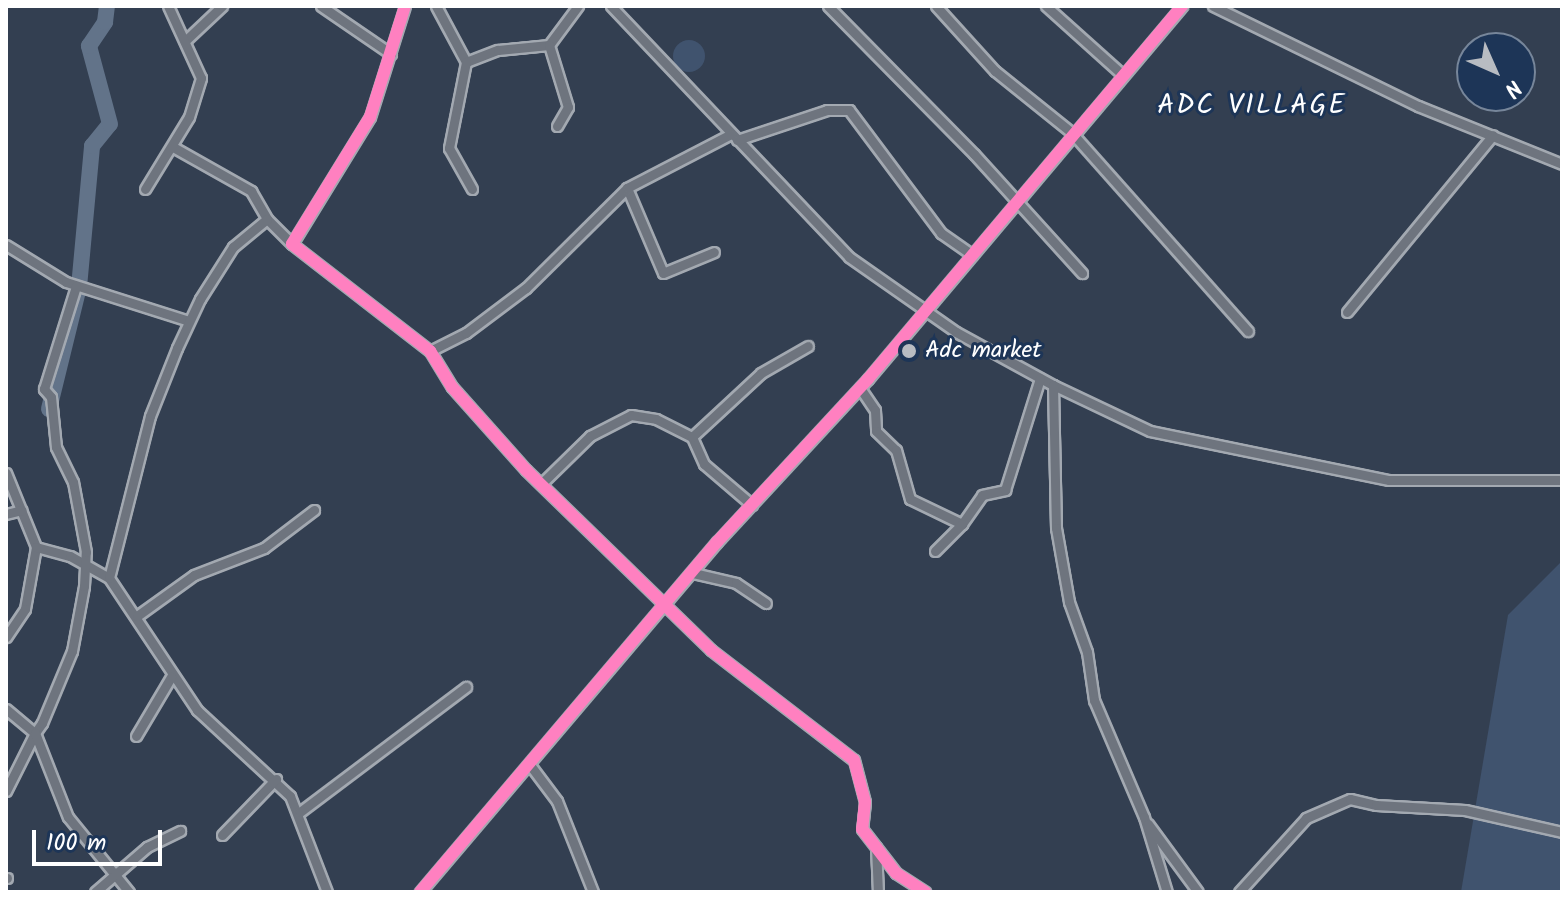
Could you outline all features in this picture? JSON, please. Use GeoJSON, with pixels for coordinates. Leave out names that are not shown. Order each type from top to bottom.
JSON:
{"type":"FeatureCollection","features":[{"type":"Feature","properties":{"kind":"street"},"geometry":{"type":"LineString","coordinates":[[145,189],[189,117],[201,78],[168,6]]}},
{"type":"Feature","properties":{"kind":"street"},"geometry":{"type":"LineString","coordinates":[[185,41],[222,6]]}},
{"type":"Feature","properties":{"kind":"street"},"geometry":{"type":"LineString","coordinates":[[321,6],[391,54]]}},
{"type":"Feature","properties":{"kind":"street"},"geometry":{"type":"LineString","coordinates":[[292,244],[370,117],[405,6]]}},
{"type":"Feature","properties":{"kind":"street"},"geometry":{"type":"LineString","coordinates":[[436,6],[466,62],[449,148],[472,189]]}},
{"type":"Feature","properties":{"kind":"street"},"geometry":{"type":"LineString","coordinates":[[466,62],[498,50],[549,45],[578,6]]}},
{"type":"Feature","properties":{"kind":"street"},"geometry":{"type":"LineString","coordinates":[[611,6],[849,257],[925,311],[1053,385],[1150,431],[1389,480],[1562,480]]}},
{"type":"Feature","properties":{"kind":"street"},"geometry":{"type":"LineString","coordinates":[[828,6],[1082,273]]}},
{"type":"Feature","properties":{"kind":"street"},"geometry":{"type":"LineString","coordinates":[[936,6],[995,71],[1072,133],[1248,331]]}},
{"type":"Feature","properties":{"kind":"street"},"geometry":{"type":"LineString","coordinates":[[1046,6],[1123,75]]}},
{"type":"Feature","properties":{"kind":"street"},"geometry":{"type":"LineString","coordinates":[[420,892],[752,505],[860,388],[1182,6]]}},
{"type":"Feature","properties":{"kind":"street"},"geometry":{"type":"LineString","coordinates":[[1213,6],[1340,70],[1562,164]]}},
{"type":"Feature","properties":{"kind":"street"},"geometry":{"type":"LineString","coordinates":[[549,45],[568,107],[557,126]]}},
{"type":"Feature","properties":{"kind":"street"},"geometry":{"type":"LineString","coordinates":[[430,351],[466,333],[526,288],[627,188],[734,137],[827,110],[849,110],[941,233],[972,255]]}},
{"type":"Feature","properties":{"kind":"street"},"geometry":{"type":"LineString","coordinates":[[1347,312],[1493,135]]}},
{"type":"Feature","properties":{"kind":"street"},"geometry":{"type":"LineString","coordinates":[[173,147],[251,191],[267,219],[292,244],[430,351],[452,387],[541,484],[724,661],[854,760],[865,802],[862,829],[896,873],[925,892]]}},
{"type":"Feature","properties":{"kind":"street"},"geometry":{"type":"LineString","coordinates":[[627,188],[663,273],[714,252]]}},
{"type":"Feature","properties":{"kind":"street"},"geometry":{"type":"LineString","coordinates":[[109,578],[150,416],[189,321],[233,247],[267,219]]}},
{"type":"Feature","properties":{"kind":"street"},"geometry":{"type":"LineString","coordinates":[[6,245],[76,286],[189,321]]}},
{"type":"Feature","properties":{"kind":"street"},"geometry":{"type":"LineString","coordinates":[[6,791],[35,733],[51,709],[72,651],[85,565],[73,482],[56,447],[51,397],[44,389],[76,286]]}},
{"type":"Feature","properties":{"kind":"street"},"geometry":{"type":"LineString","coordinates":[[692,437],[761,373],[808,346]]}},
{"type":"Feature","properties":{"kind":"street"},"geometry":{"type":"LineString","coordinates":[[935,551],[962,524],[982,495],[1005,490],[1040,378]]}},
{"type":"Feature","properties":{"kind":"street"},"geometry":{"type":"LineString","coordinates":[[1053,385],[1056,528],[1069,602],[1087,652],[1094,700],[1144,817],[1167,892]]}},
{"type":"Feature","properties":{"kind":"street"},"geometry":{"type":"LineString","coordinates":[[860,388],[875,410],[876,431],[896,450],[910,499],[962,524]]}},
{"type":"Feature","properties":{"kind":"street"},"geometry":{"type":"LineString","coordinates":[[541,484],[590,436],[631,415],[656,419],[692,437],[704,464],[752,505]]}},
{"type":"Feature","properties":{"kind":"street"},"geometry":{"type":"LineString","coordinates":[[6,473],[36,547],[27,601],[6,637]]}},
{"type":"Feature","properties":{"kind":"street"},"geometry":{"type":"LineString","coordinates":[[6,514],[22,510]]}},
{"type":"Feature","properties":{"kind":"street"},"geometry":{"type":"LineString","coordinates":[[137,616],[194,575],[264,548],[314,510]]}},
{"type":"Feature","properties":{"kind":"street"},"geometry":{"type":"LineString","coordinates":[[36,547],[85,565],[109,578],[137,616],[171,677],[209,724],[276,779],[300,812],[327,892]]}},
{"type":"Feature","properties":{"kind":"street"},"geometry":{"type":"LineString","coordinates":[[693,573],[736,583],[766,603]]}},
{"type":"Feature","properties":{"kind":"street"},"geometry":{"type":"LineString","coordinates":[[136,736],[171,677]]}},
{"type":"Feature","properties":{"kind":"street"},"geometry":{"type":"LineString","coordinates":[[300,812],[466,687]]}},
{"type":"Feature","properties":{"kind":"street"},"geometry":{"type":"LineString","coordinates":[[6,709],[35,733],[68,817],[115,879],[129,892]]}},
{"type":"Feature","properties":{"kind":"street"},"geometry":{"type":"LineString","coordinates":[[530,765],[557,801],[593,892]]}},
{"type":"Feature","properties":{"kind":"street"},"geometry":{"type":"LineString","coordinates":[[222,835],[276,779]]}},
{"type":"Feature","properties":{"kind":"street"},"geometry":{"type":"LineString","coordinates":[[1239,892],[1306,818],[1350,799],[1465,810],[1562,832]]}},
{"type":"Feature","properties":{"kind":"street"},"geometry":{"type":"LineString","coordinates":[[1144,817],[1198,892]]}},
{"type":"Feature","properties":{"kind":"street"},"geometry":{"type":"LineString","coordinates":[[95,892],[115,879],[147,847],[180,831]]}},
{"type":"Feature","properties":{"kind":"street"},"geometry":{"type":"LineString","coordinates":[[876,847],[878,892]]}},
{"type":"Feature","properties":{"kind":"shaded area"},"geometry":{"type":"Polygon","coordinates":[[[689,40],[700,45],[705,56],[700,67],[689,72],[678,67],[673,56],[678,45],[689,40]]]}},
{"type":"Feature","properties":{"kind":"shaded area"},"geometry":{"type":"Polygon","coordinates":[[[1562,561],[1562,892],[1461,892],[1508,615],[1562,561]]]}},
{"type":"Feature","properties":{"kind":"waterway"},"geometry":{"type":"LineString","coordinates":[[49,409],[79,287],[92,146],[110,124],[89,46],[105,22],[107,6]]}},
{"type":"Feature","properties":{"kind":"cycle path"},"geometry":{"type":"LineString","coordinates":[[405,6],[370,117],[292,244],[430,351],[452,387],[526,470],[711,650],[854,760],[865,802],[862,829],[896,873],[925,892]]}},
{"type":"Feature","properties":{"kind":"cycle path"},"geometry":{"type":"LineString","coordinates":[[420,892],[717,542],[868,379],[1182,6]]}},
{"type":"Feature","properties":{"kind":"place","name":"Adc market"},"geometry":{"type":"Point","coordinates":[909,351]}},
{"type":"Feature","properties":{"kind":"district","name":"ADC VILLAGE"},"geometry":{"type":"Point","coordinates":[1252,106]}}]}
